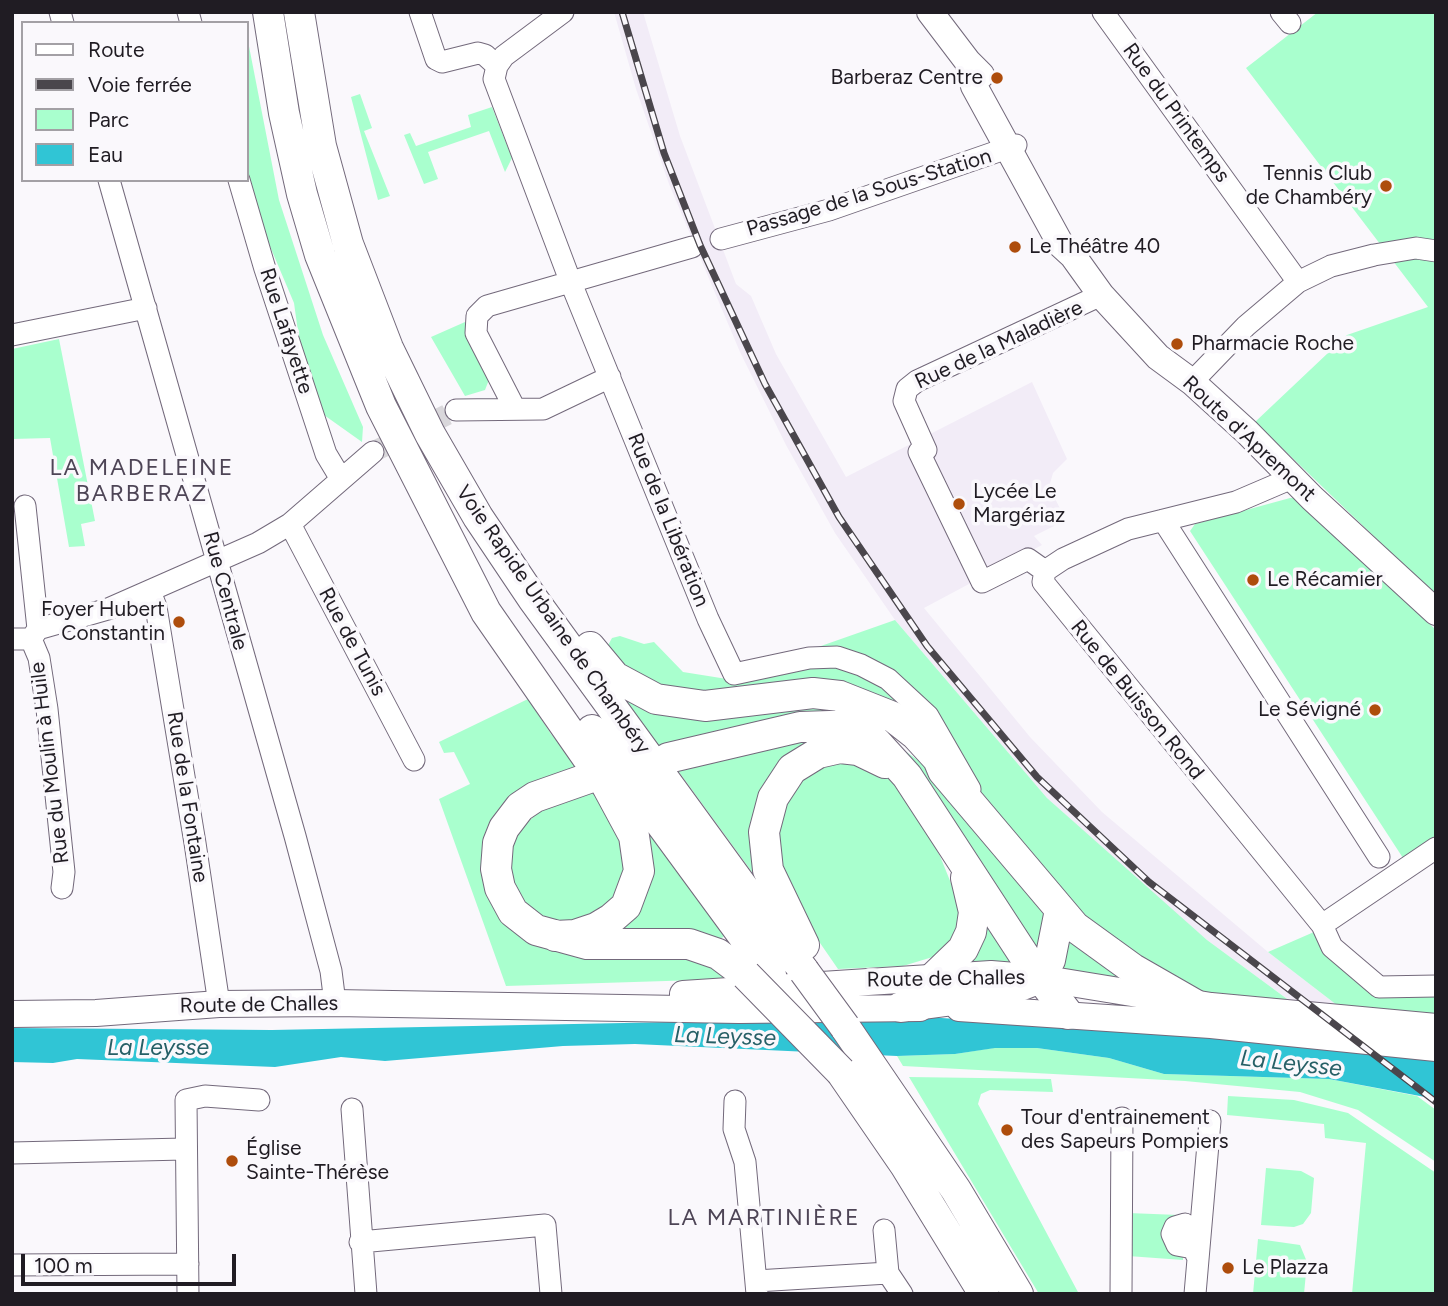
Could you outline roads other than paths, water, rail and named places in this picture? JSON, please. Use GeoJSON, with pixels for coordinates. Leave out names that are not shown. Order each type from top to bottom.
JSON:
{"type":"FeatureCollection","features":[{"type":"Feature","properties":{"kind":"highway"},"geometry":{"type":"LineString","coordinates":[[268,12],[291,145],[320,255],[370,382],[486,612],[607,786],[634,836],[639,871],[626,906],[596,928],[555,936]]}},
{"type":"Feature","properties":{"kind":"highway","name":"Voie Rapide Urbaine de Chambéry"},"geometry":{"type":"LineString","coordinates":[[299,12],[321,146],[360,279],[387,348],[414,402],[478,517],[541,610],[810,970]]}},
{"type":"Feature","properties":{"kind":"highway"},"geometry":{"type":"LineString","coordinates":[[408,457],[507,614],[758,974],[843,1074],[905,1165],[985,1294]]}},
{"type":"Feature","properties":{"kind":"highway"},"geometry":{"type":"LineString","coordinates":[[478,517],[615,677],[636,691],[656,699],[705,706],[813,693],[841,696],[893,718],[938,759],[943,771]]}},
{"type":"Feature","properties":{"kind":"highway"},"geometry":{"type":"LineString","coordinates":[[842,724],[857,729],[876,742],[906,776],[1040,978],[1069,1014]]}},
{"type":"Feature","properties":{"kind":"highway"},"geometry":{"type":"LineString","coordinates":[[668,758],[800,727],[868,725],[889,732],[908,742],[943,771],[1075,927],[1133,969],[1195,1003]]}},
{"type":"Feature","properties":{"kind":"highway"},"geometry":{"type":"LineString","coordinates":[[906,776],[858,750],[828,750],[807,758],[792,769],[773,798],[764,832],[768,870],[810,970],[986,1239],[1018,1294]]}},
{"type":"Feature","properties":{"kind":"highway"},"geometry":{"type":"LineString","coordinates":[[589,778],[543,793],[527,803],[508,821],[498,843],[497,878],[507,905],[527,925],[555,936],[596,945],[642,942],[689,944],[718,954],[758,974]]}},
{"type":"Feature","properties":{"kind":"highway"},"geometry":{"type":"LineString","coordinates":[[934,976],[963,949],[973,925],[973,901],[959,855]]}},
{"type":"Feature","properties":{"kind":"highway"},"geometry":{"type":"LineString","coordinates":[[901,1007],[999,994],[1040,978],[1050,961],[1060,911]]}},
{"type":"Feature","properties":{"kind":"main road","name":"Route d'Apremont"},"geometry":{"type":"LineString","coordinates":[[930,12],[968,62],[988,82],[1012,147],[1071,244],[1073,256],[1101,295],[1158,357],[1192,382],[1436,612]]}},
{"type":"Feature","properties":{"kind":"main road","name":"Route de Challes"},"geometry":{"type":"LineString","coordinates":[[506,1006],[991,974],[1040,978],[1195,1003],[1433,1031]]}},
{"type":"Feature","properties":{"kind":"main road","name":"Route de Challes"},"geometry":{"type":"LineString","coordinates":[[12,1014],[96,1013],[219,1004],[335,1003],[739,1010],[901,1007],[1069,1014],[1399,1043],[1433,1031]]}},
{"type":"Feature","properties":{"kind":"street"},"geometry":{"type":"LineString","coordinates":[[420,12],[436,59],[452,61],[478,53],[485,55],[496,66],[563,12]]}},
{"type":"Feature","properties":{"kind":"street","name":"Rue du Printemps"},"geometry":{"type":"LineString","coordinates":[[1103,12],[1298,282]]}},
{"type":"Feature","properties":{"kind":"street","name":"Rue de la Libération"},"geometry":{"type":"LineString","coordinates":[[496,66],[494,79],[499,98],[571,283],[708,619],[734,674],[809,658],[837,657],[888,678],[928,716],[969,784],[974,808]]}},
{"type":"Feature","properties":{"kind":"street","name":"Passage de la Sous-Station"},"geometry":{"type":"LineString","coordinates":[[721,239],[829,210],[1012,147]]}},
{"type":"Feature","properties":{"kind":"street","name":"Rue Centrale"},"geometry":{"type":"LineString","coordinates":[[110,182],[295,836],[331,971],[335,1003]]}},
{"type":"Feature","properties":{"kind":"street","name":"Rue Lafayette"},"geometry":{"type":"LineString","coordinates":[[240,182],[265,269],[326,454],[341,479]]}},
{"type":"Feature","properties":{"kind":"street"},"geometry":{"type":"LineString","coordinates":[[515,409],[476,333],[477,316],[487,306],[692,247]]}},
{"type":"Feature","properties":{"kind":"street"},"geometry":{"type":"LineString","coordinates":[[1192,382],[1246,326],[1298,282],[1331,266],[1374,255],[1416,248],[1436,251]]}},
{"type":"Feature","properties":{"kind":"street","name":"Rue de la Maladière"},"geometry":{"type":"LineString","coordinates":[[1045,571],[1028,559],[982,582],[919,453],[926,450],[904,401],[907,389],[917,381],[1101,295]]}},
{"type":"Feature","properties":{"kind":"street"},"geometry":{"type":"LineString","coordinates":[[12,335],[146,307]]}},
{"type":"Feature","properties":{"kind":"street"},"geometry":{"type":"LineString","coordinates":[[456,410],[543,409],[610,377]]}},
{"type":"Feature","properties":{"kind":"street"},"geometry":{"type":"LineString","coordinates":[[27,636],[107,610],[215,559],[258,542],[290,524],[373,452]]}},
{"type":"Feature","properties":{"kind":"street"},"geometry":{"type":"LineString","coordinates":[[1045,571],[1063,559],[1128,529],[1236,502],[1292,478]]}},
{"type":"Feature","properties":{"kind":"street","name":"Rue du Moulin à Huile"},"geometry":{"type":"LineString","coordinates":[[25,506],[27,636],[39,658],[47,709],[64,872],[62,888]]}},
{"type":"Feature","properties":{"kind":"street"},"geometry":{"type":"LineString","coordinates":[[1163,520],[1379,857]]}},
{"type":"Feature","properties":{"kind":"street","name":"Rue de Tunis"},"geometry":{"type":"LineString","coordinates":[[290,524],[414,760]]}},
{"type":"Feature","properties":{"kind":"street","name":"Rue de Buisson Rond"},"geometry":{"type":"LineString","coordinates":[[1045,571],[1043,583],[1322,926],[1332,947],[1379,987],[1436,986]]}},
{"type":"Feature","properties":{"kind":"street","name":"Rue de la Fontaine"},"geometry":{"type":"LineString","coordinates":[[150,590],[156,607],[191,817],[219,1004]]}},
{"type":"Feature","properties":{"kind":"street"},"geometry":{"type":"LineString","coordinates":[[1322,926],[1436,848]]}},
{"type":"Feature","properties":{"kind":"street"},"geometry":{"type":"LineString","coordinates":[[188,1294],[184,1149],[186,1100],[204,1088],[259,1100]]}},
{"type":"Feature","properties":{"kind":"street"},"geometry":{"type":"LineString","coordinates":[[734,1101],[734,1129],[745,1162],[757,1288],[888,1273]]}},
{"type":"Feature","properties":{"kind":"street"},"geometry":{"type":"LineString","coordinates":[[352,1109],[366,1294]]}},
{"type":"Feature","properties":{"kind":"street"},"geometry":{"type":"LineString","coordinates":[[1121,1294],[1122,1118]]}},
{"type":"Feature","properties":{"kind":"street"},"geometry":{"type":"LineString","coordinates":[[1195,1294],[1210,1121]]}},
{"type":"Feature","properties":{"kind":"street"},"geometry":{"type":"LineString","coordinates":[[12,1153],[184,1149]]}},
{"type":"Feature","properties":{"kind":"street"},"geometry":{"type":"LineString","coordinates":[[360,1242],[545,1225],[551,1294]]}},
{"type":"Feature","properties":{"kind":"street"},"geometry":{"type":"LineString","coordinates":[[884,1230],[888,1273],[902,1294]]}},
{"type":"Feature","properties":{"kind":"street"},"geometry":{"type":"LineString","coordinates":[[12,1265],[188,1264]]}},
{"type":"Feature","properties":{"kind":"water","name":"La Leysse"},"geometry":{"type":"Polygon","coordinates":[[[926,1017],[1142,1031],[1436,1060],[1436,1099],[1329,1079],[1164,1074],[1109,1058],[1037,1048],[995,1048],[955,1054],[897,1056],[635,1044],[563,1046],[385,1061],[341,1057],[275,1067],[77,1059],[53,1063],[12,1062],[12,1028],[272,1030],[926,1017]]]}},
{"type":"Feature","properties":{"kind":"tunnel"},"geometry":{"type":"LineString","coordinates":[[373,452],[456,410]]}},
{"type":"Feature","properties":{"kind":"railway"},"geometry":{"type":"LineString","coordinates":[[622,12],[664,153],[700,245],[765,384],[839,517],[927,646],[1037,777],[1149,882],[1436,1102]]}},
{"type":"Feature","properties":{"kind":"place","name":"Barberaz Centre"},"geometry":{"type":"Point","coordinates":[997,78]}},
{"type":"Feature","properties":{"kind":"place","name":"Tennis Club de Chambéry"},"geometry":{"type":"Point","coordinates":[1386,186]}},
{"type":"Feature","properties":{"kind":"place","name":"Le Théâtre 40"},"geometry":{"type":"Point","coordinates":[1015,247]}},
{"type":"Feature","properties":{"kind":"place","name":"Pharmacie Roche"},"geometry":{"type":"Point","coordinates":[1177,344]}},
{"type":"Feature","properties":{"kind":"place","name":"Lycée Le Margériaz"},"geometry":{"type":"Point","coordinates":[959,504]}},
{"type":"Feature","properties":{"kind":"place","name":"Le Récamier"},"geometry":{"type":"Point","coordinates":[1253,580]}},
{"type":"Feature","properties":{"kind":"place","name":"Foyer Hubert Constantin"},"geometry":{"type":"Point","coordinates":[179,622]}},
{"type":"Feature","properties":{"kind":"place","name":"Le Sévigné"},"geometry":{"type":"Point","coordinates":[1375,710]}},
{"type":"Feature","properties":{"kind":"place","name":"Tour d'entrainement des Sapeurs Pompiers"},"geometry":{"type":"Point","coordinates":[1007,1130]}},
{"type":"Feature","properties":{"kind":"place","name":"Église Sainte-Thérèse"},"geometry":{"type":"Point","coordinates":[232,1161]}},
{"type":"Feature","properties":{"kind":"place","name":"Le Plazza"},"geometry":{"type":"Point","coordinates":[1228,1268]}},
{"type":"Feature","properties":{"kind":"district","name":"LA MADELEINE BARBERAZ"},"geometry":{"type":"Point","coordinates":[142,481]}},
{"type":"Feature","properties":{"kind":"district","name":"LA MARTINIÈRE"},"geometry":{"type":"Point","coordinates":[764,1218]}}]}
